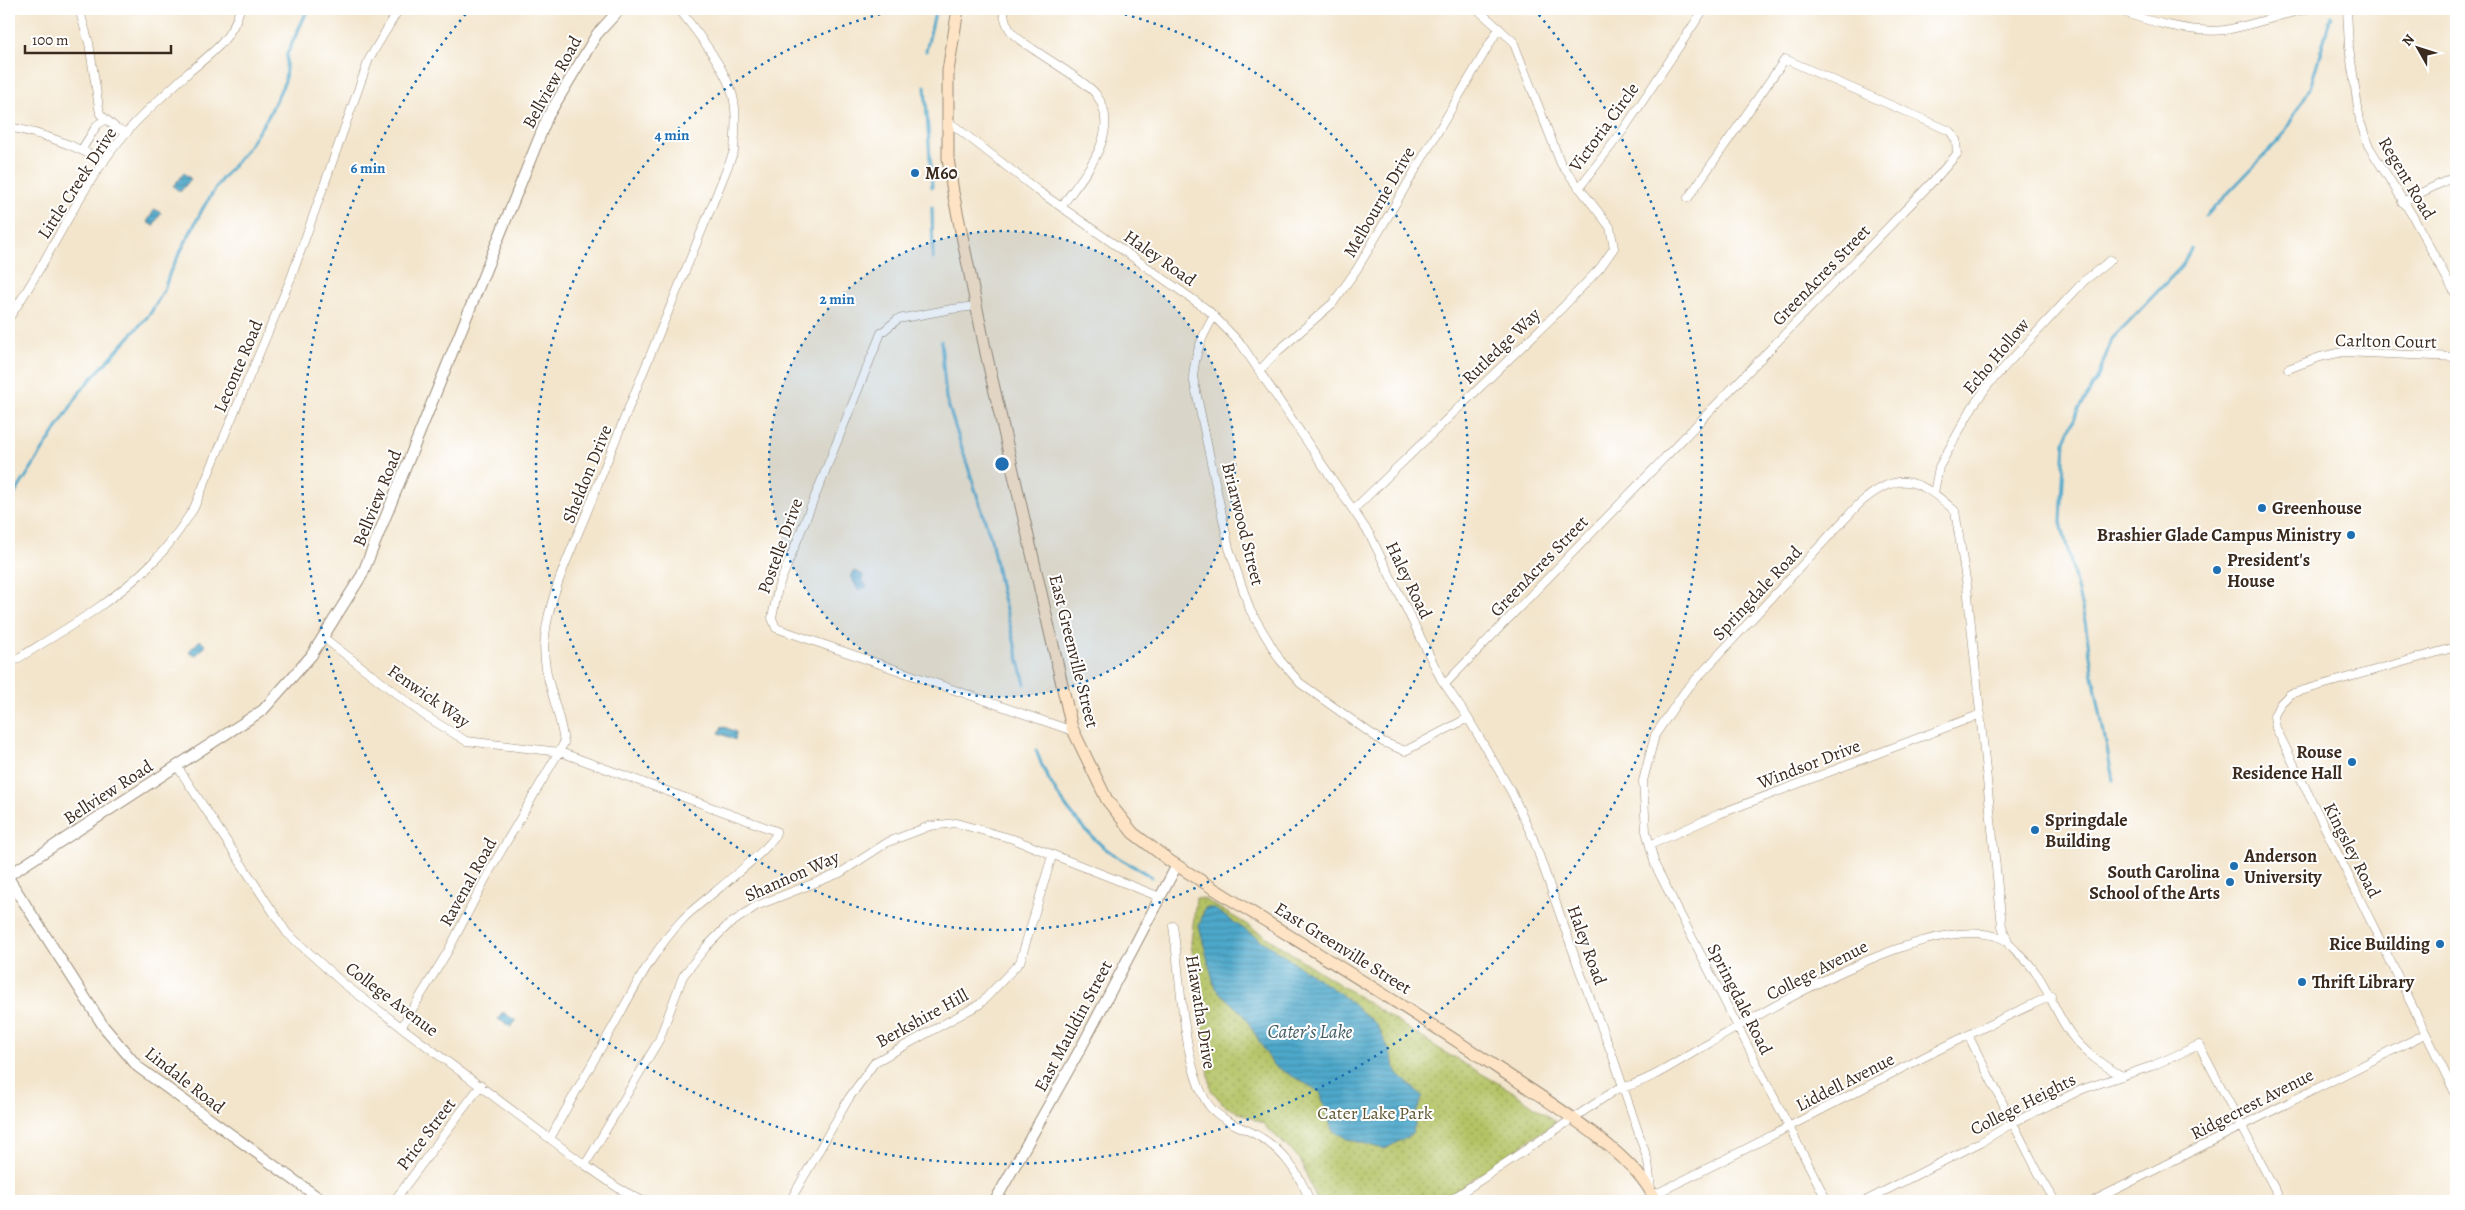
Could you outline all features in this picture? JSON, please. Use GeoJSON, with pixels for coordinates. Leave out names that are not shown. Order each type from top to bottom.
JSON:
{"type":"FeatureCollection","features":[{"type":"Feature","properties":{"kind":"main road","name":"East Greenville Street"},"geometry":{"type":"LineString","coordinates":[[958,9],[948,71],[948,158],[950,175],[976,306],[1073,731],[1107,800],[1133,834],[1177,865],[1438,1028],[1574,1119],[1617,1152],[1653,1195]]}},
{"type":"Feature","properties":{"kind":"street"},"geometry":{"type":"LineString","coordinates":[[79,9],[91,50],[97,104],[100,114],[105,120],[127,132]]}},
{"type":"Feature","properties":{"kind":"street","name":"Little Creek Drive"},"geometry":{"type":"LineString","coordinates":[[9,318],[28,291],[73,210],[104,162],[127,132],[228,38],[240,9]]}},
{"type":"Feature","properties":{"kind":"street","name":"Leconte Road"},"geometry":{"type":"LineString","coordinates":[[9,664],[126,586],[152,563],[175,537],[194,508],[291,278],[369,59],[399,9]]}},
{"type":"Feature","properties":{"kind":"street","name":"Bellview Road"},"geometry":{"type":"LineString","coordinates":[[9,877],[264,710],[311,656],[324,638],[362,575],[548,116],[596,34],[620,9]]}},
{"type":"Feature","properties":{"kind":"street","name":"Sheldon Drive"},"geometry":{"type":"LineString","coordinates":[[560,752],[564,743],[562,726],[545,665],[544,638],[550,607],[601,476],[734,151],[736,121],[732,91],[718,62],[680,9]]}},
{"type":"Feature","properties":{"kind":"street"},"geometry":{"type":"LineString","coordinates":[[1003,9],[1010,34],[1094,92],[1104,107],[1105,137],[1082,178],[1061,207]]}},
{"type":"Feature","properties":{"kind":"street","name":"Victoria Circle"},"geometry":{"type":"LineString","coordinates":[[1477,9],[1513,42],[1561,164],[1579,188],[1624,129],[1704,9]]}},
{"type":"Feature","properties":{"kind":"street"},"geometry":{"type":"LineString","coordinates":[[2117,9],[2135,18],[2176,27],[2223,30],[2306,9]]}},
{"type":"Feature","properties":{"kind":"street","name":"Regent Road"},"geometry":{"type":"LineString","coordinates":[[2347,9],[2349,47],[2360,121],[2368,145],[2456,295]]}},
{"type":"Feature","properties":{"kind":"street","name":"Melbourne Drive"},"geometry":{"type":"LineString","coordinates":[[1259,371],[1277,352],[1333,303],[1357,269],[1499,28]]}},
{"type":"Feature","properties":{"kind":"street","name":"GreenAcres Street"},"geometry":{"type":"LineString","coordinates":[[1445,684],[1938,176],[1957,154],[1956,140],[1950,131],[1785,59],[1688,198]]}},
{"type":"Feature","properties":{"kind":"street"},"geometry":{"type":"LineString","coordinates":[[82,149],[98,125],[105,120]]}},
{"type":"Feature","properties":{"kind":"street","name":"Haley Road"},"geometry":{"type":"LineString","coordinates":[[948,121],[1061,207],[1148,266],[1214,316],[1241,344],[1370,535],[1445,684],[1468,718],[1512,793],[1533,838],[1648,1161],[1653,1195]]}},
{"type":"Feature","properties":{"kind":"street"},"geometry":{"type":"LineString","coordinates":[[9,127],[39,133],[82,149],[104,162]]}},
{"type":"Feature","properties":{"kind":"street"},"geometry":{"type":"LineString","coordinates":[[2402,202],[2456,176]]}},
{"type":"Feature","properties":{"kind":"street","name":"Rutledge Way"},"geometry":{"type":"LineString","coordinates":[[1353,510],[1495,375],[1600,268],[1614,248],[1610,227],[1579,188]]}},
{"type":"Feature","properties":{"kind":"street","name":"Echo Hollow"},"geometry":{"type":"LineString","coordinates":[[1934,492],[1939,467],[1973,406],[1988,385],[2085,280],[2111,260]]}},
{"type":"Feature","properties":{"kind":"street","name":"Postelle Drive"},"geometry":{"type":"LineString","coordinates":[[976,306],[898,319],[881,334],[778,588],[772,618],[776,628],[793,635],[1073,731]]}},
{"type":"Feature","properties":{"kind":"street","name":"Briarwood Street"},"geometry":{"type":"LineString","coordinates":[[1214,316],[1202,336],[1195,357],[1193,377],[1229,548],[1250,610],[1280,660],[1300,683],[1383,742],[1405,751],[1468,718]]}},
{"type":"Feature","properties":{"kind":"street","name":"Carlton Court"},"geometry":{"type":"LineString","coordinates":[[2288,368],[2320,356],[2343,352],[2456,357]]}},
{"type":"Feature","properties":{"kind":"street","name":"Springdale Road"},"geometry":{"type":"LineString","coordinates":[[1827,1201],[1654,865],[1646,831],[1643,781],[1655,735],[1685,691],[1871,493],[1886,484],[1909,481],[1934,492],[1955,511],[1967,586],[2002,926],[2009,945]]}},
{"type":"Feature","properties":{"kind":"street","name":"Fenwick Way"},"geometry":{"type":"LineString","coordinates":[[324,638],[424,715],[466,741],[560,752]]}},
{"type":"Feature","properties":{"kind":"street","name":"Kingsley Road"},"geometry":{"type":"LineString","coordinates":[[2456,646],[2290,694],[2280,704],[2274,716],[2276,728],[2299,777],[2456,1095]]}},
{"type":"Feature","properties":{"kind":"street","name":"Windsor Drive"},"geometry":{"type":"LineString","coordinates":[[1650,845],[1719,814],[1980,714]]}},
{"type":"Feature","properties":{"kind":"street","name":"Shannon Way"},"geometry":{"type":"LineString","coordinates":[[550,1138],[576,1088],[666,939],[694,908],[775,839],[777,834],[773,828],[560,752]]}},
{"type":"Feature","properties":{"kind":"street","name":"Ravenal Road"},"geometry":{"type":"LineString","coordinates":[[402,1026],[448,951],[489,872],[560,752]]}},
{"type":"Feature","properties":{"kind":"street","name":"College Avenue"},"geometry":{"type":"LineString","coordinates":[[177,766],[287,933],[344,984],[481,1085],[585,1165],[618,1188],[643,1201]]}},
{"type":"Feature","properties":{"kind":"street","name":"Shannon Way"},"geometry":{"type":"LineString","coordinates":[[585,1165],[659,1040],[683,976],[706,947],[727,926],[756,906],[840,873],[888,842],[930,826],[956,823],[1013,839],[1160,897]]}},
{"type":"Feature","properties":{"kind":"street","name":"Berkshire Hill"},"geometry":{"type":"LineString","coordinates":[[790,1201],[849,1098],[875,1062],[980,1004],[1020,962],[1052,856]]}},
{"type":"Feature","properties":{"kind":"street","name":"East Mauldin Street"},"geometry":{"type":"LineString","coordinates":[[995,1201],[1083,1044],[1177,865]]}},
{"type":"Feature","properties":{"kind":"street","name":"Lindale Road"},"geometry":{"type":"LineString","coordinates":[[9,877],[104,1027],[138,1067],[323,1201]]}},
{"type":"Feature","properties":{"kind":"street","name":"Hiawatha Drive"},"geometry":{"type":"LineString","coordinates":[[1172,926],[1190,1052],[1199,1088],[1209,1106],[1220,1117],[1274,1146],[1288,1160],[1302,1182],[1310,1201]]}},
{"type":"Feature","properties":{"kind":"street","name":"College Avenue"},"geometry":{"type":"LineString","coordinates":[[1449,1201],[1622,1088],[1636,1085],[1738,1027],[1864,960],[1896,948],[1945,936],[1980,932],[2004,940],[2041,977],[2070,1034],[2097,1062],[2122,1076]]}},
{"type":"Feature","properties":{"kind":"street","name":"Liddell Avenue"},"geometry":{"type":"LineString","coordinates":[[1653,1195],[1968,1035],[2051,996]]}},
{"type":"Feature","properties":{"kind":"street","name":"Ridgecrest Avenue"},"geometry":{"type":"LineString","coordinates":[[2093,1201],[2425,1034]]}},
{"type":"Feature","properties":{"kind":"street"},"geometry":{"type":"LineString","coordinates":[[1968,1035],[2039,1174],[2055,1201]]}},
{"type":"Feature","properties":{"kind":"street","name":"College Heights"},"geometry":{"type":"LineString","coordinates":[[1865,1201],[1981,1142],[2014,1122],[2083,1089],[2152,1066],[2199,1045],[2243,1124]]}},
{"type":"Feature","properties":{"kind":"street","name":"Price Street"},"geometry":{"type":"LineString","coordinates":[[394,1201],[481,1085]]}},
{"type":"Feature","properties":{"kind":"street"},"geometry":{"type":"LineString","coordinates":[[2243,1124],[2281,1201]]}},
{"type":"Feature","properties":{"kind":"green space","name":"Cater Lake Park"},"geometry":{"type":"Polygon","coordinates":[[[1196,898],[1204,899],[1246,924],[1449,1055],[1512,1091],[1556,1122],[1441,1201],[1317,1201],[1300,1159],[1262,1123],[1225,1106],[1211,1090],[1191,943],[1196,898]]]}},
{"type":"Feature","properties":{"kind":"water"},"geometry":{"type":"Polygon","coordinates":[[[184,173],[191,179],[180,192],[173,186],[184,173]]]}},
{"type":"Feature","properties":{"kind":"water"},"geometry":{"type":"Polygon","coordinates":[[[155,209],[161,213],[153,226],[147,222],[155,209]]]}},
{"type":"Feature","properties":{"kind":"water"},"geometry":{"type":"Polygon","coordinates":[[[854,571],[863,575],[863,581],[867,587],[858,590],[851,577],[854,571]]]}},
{"type":"Feature","properties":{"kind":"water"},"geometry":{"type":"Polygon","coordinates":[[[200,640],[206,646],[195,656],[189,651],[200,640]]]}},
{"type":"Feature","properties":{"kind":"water"},"geometry":{"type":"Polygon","coordinates":[[[722,726],[736,732],[735,740],[719,733],[722,726]]]}},
{"type":"Feature","properties":{"kind":"water","name":"Cater’s Lake"},"geometry":{"type":"Polygon","coordinates":[[[1205,908],[1213,908],[1342,995],[1376,1024],[1388,1047],[1397,1074],[1423,1096],[1416,1113],[1412,1134],[1385,1149],[1347,1139],[1332,1130],[1320,1092],[1273,1065],[1244,1015],[1215,988],[1199,926],[1205,908]]]}},
{"type":"Feature","properties":{"kind":"water"},"geometry":{"type":"Polygon","coordinates":[[[503,1012],[516,1021],[511,1027],[498,1019],[503,1012]]]}},
{"type":"Feature","properties":{"kind":"waterway"},"geometry":{"type":"LineString","coordinates":[[9,503],[82,389],[150,314],[164,290],[170,272],[203,208],[221,180],[244,153],[268,117],[285,81],[287,54],[308,9]]}},
{"type":"Feature","properties":{"kind":"waterway"},"geometry":{"type":"LineString","coordinates":[[926,51],[936,9]]}},
{"type":"Feature","properties":{"kind":"waterway"},"geometry":{"type":"LineString","coordinates":[[2206,216],[2281,138],[2310,88],[2331,16]]}},
{"type":"Feature","properties":{"kind":"waterway"},"geometry":{"type":"LineString","coordinates":[[925,86],[932,187]]}},
{"type":"Feature","properties":{"kind":"waterway"},"geometry":{"type":"LineString","coordinates":[[932,207],[933,259]]}},
{"type":"Feature","properties":{"kind":"waterway"},"geometry":{"type":"LineString","coordinates":[[2113,780],[2093,676],[2085,621],[2061,522],[2065,440],[2077,413],[2097,379],[2112,339],[2181,267],[2191,249]]}},
{"type":"Feature","properties":{"kind":"waterway"},"geometry":{"type":"LineString","coordinates":[[941,341],[946,398],[991,539],[1001,590],[1025,684]]}},
{"type":"Feature","properties":{"kind":"waterway"},"geometry":{"type":"LineString","coordinates":[[1036,750],[1049,780],[1068,810],[1079,823],[1091,836],[1117,857],[1151,877]]}},
{"type":"Feature","properties":{"kind":"place","name":"M60"},"geometry":{"type":"Point","coordinates":[915,173]}},
{"type":"Feature","properties":{"kind":"place","name":"Greenhouse"},"geometry":{"type":"Point","coordinates":[2262,508]}},
{"type":"Feature","properties":{"kind":"place","name":"Brashier Glade Campus Ministry"},"geometry":{"type":"Point","coordinates":[2351,535]}},
{"type":"Feature","properties":{"kind":"place","name":"President's House"},"geometry":{"type":"Point","coordinates":[2217,570]}},
{"type":"Feature","properties":{"kind":"place","name":"Rouse Residence Hall"},"geometry":{"type":"Point","coordinates":[2352,762]}},
{"type":"Feature","properties":{"kind":"place","name":"Springdale Building"},"geometry":{"type":"Point","coordinates":[2035,830]}},
{"type":"Feature","properties":{"kind":"place","name":"Anderson University"},"geometry":{"type":"Point","coordinates":[2234,866]}},
{"type":"Feature","properties":{"kind":"place","name":"South Carolina School of the Arts"},"geometry":{"type":"Point","coordinates":[2230,882]}},
{"type":"Feature","properties":{"kind":"place","name":"Rice Building"},"geometry":{"type":"Point","coordinates":[2440,944]}},
{"type":"Feature","properties":{"kind":"place","name":"Thrift Library"},"geometry":{"type":"Point","coordinates":[2302,982]}}]}
